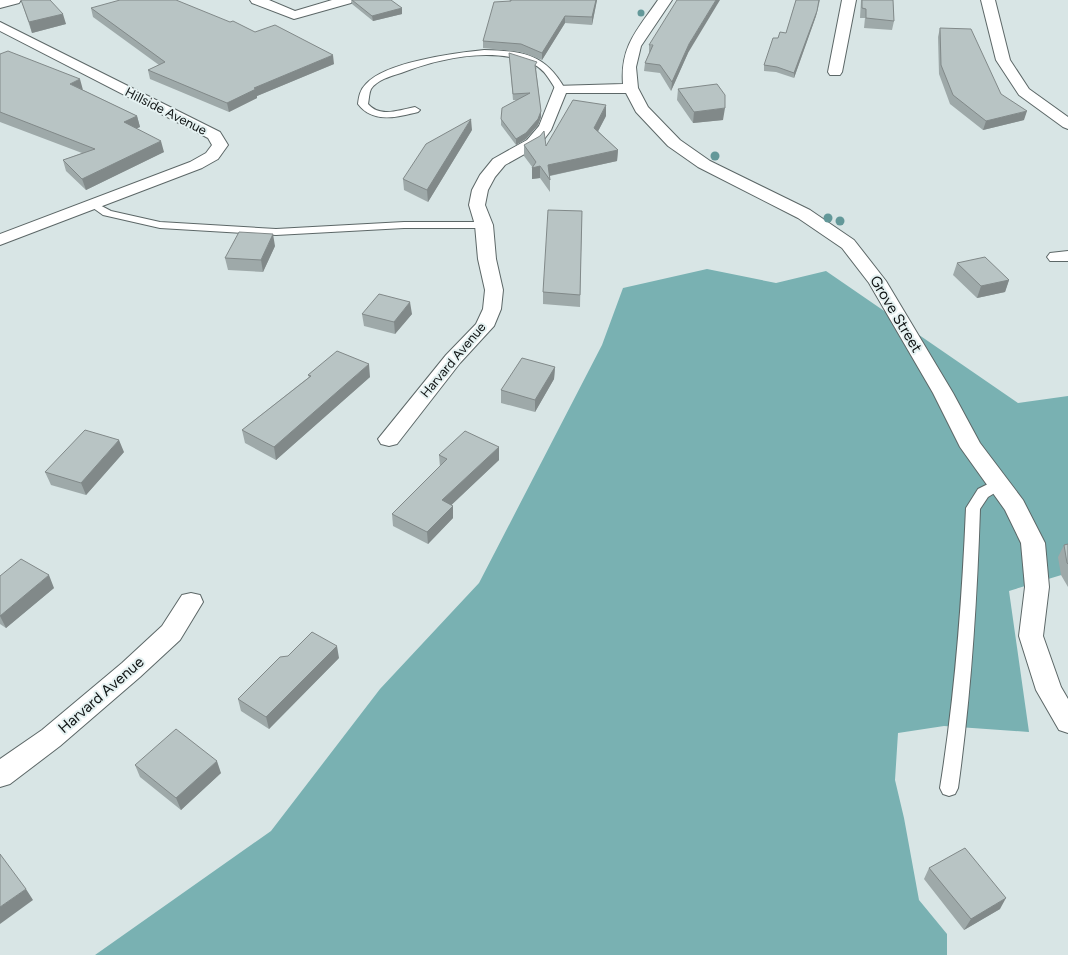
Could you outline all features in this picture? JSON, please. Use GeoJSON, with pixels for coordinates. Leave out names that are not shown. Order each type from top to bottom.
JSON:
{"type":"FeatureCollection","features":[{"type":"Feature","properties":{"kind":"street"},"geometry":{"type":"LineString","coordinates":[[0,4],[14,0]]}},
{"type":"Feature","properties":{"kind":"street"},"geometry":{"type":"LineString","coordinates":[[257,0],[294,15],[346,0]]}},
{"type":"Feature","properties":{"kind":"street","name":"Grove Street"},"geometry":{"type":"LineString","coordinates":[[665,0],[634,46],[629,67],[631,88],[641,109],[674,143],[698,160],[804,214],[848,244],[877,281],[943,393],[971,447],[1015,506],[1033,543],[1038,587],[1031,636],[1049,690],[1068,722]]}},
{"type":"Feature","properties":{"kind":"street"},"geometry":{"type":"LineString","coordinates":[[835,72],[849,0]]}},
{"type":"Feature","properties":{"kind":"street"},"geometry":{"type":"LineString","coordinates":[[988,0],[1003,60],[1024,92],[1068,124]]}},
{"type":"Feature","properties":{"kind":"street","name":"Hillside Avenue"},"geometry":{"type":"LineString","coordinates":[[0,26],[214,135],[220,144],[212,156],[196,165],[0,240]]}},
{"type":"Feature","properties":{"kind":"street"},"geometry":{"type":"LineString","coordinates":[[560,89],[631,88]]}},
{"type":"Feature","properties":{"kind":"street","name":"Harvard Avenue"},"geometry":{"type":"LineString","coordinates":[[389,440],[453,359],[484,326],[492,310],[494,290],[488,259],[484,225],[477,205],[480,190],[488,175],[499,162],[532,143],[546,126],[560,89]]}},
{"type":"Feature","properties":{"kind":"street","name":"Harvard Avenue"},"geometry":{"type":"LineString","coordinates":[[0,775],[51,738],[131,670],[171,633],[191,602]]}},
{"type":"Feature","properties":{"kind":"lane"},"geometry":{"type":"LineString","coordinates":[[415,110],[393,114],[375,115],[368,112],[363,104],[364,95],[368,87],[376,81],[417,63],[464,55],[497,54],[517,56],[537,62],[551,72],[560,89]]}},
{"type":"Feature","properties":{"kind":"lane"},"geometry":{"type":"LineString","coordinates":[[94,205],[108,213],[160,225],[276,232],[404,226],[484,225]]}},
{"type":"Feature","properties":{"kind":"lane"},"geometry":{"type":"LineString","coordinates":[[949,788],[958,728],[968,624],[973,508],[983,493],[998,484]]}},
{"type":"Feature","properties":{"kind":"shaded area"},"geometry":{"type":"Polygon","coordinates":[[[707,269],[776,283],[826,271],[1018,403],[1068,396],[1068,573],[1009,591],[1029,732],[944,726],[898,733],[895,780],[904,818],[919,900],[947,934],[947,955],[95,955],[271,831],[380,689],[479,583],[602,345],[623,288],[707,269]]]}},
{"type":"Feature","properties":{"kind":"building"},"geometry":{"type":"Polygon","coordinates":[[[21,0],[50,0],[63,14],[29,22],[21,0]]]}},
{"type":"Feature","properties":{"kind":"building"},"geometry":{"type":"Polygon","coordinates":[[[120,0],[176,0],[230,22],[233,21],[255,32],[275,25],[333,55],[254,88],[256,89],[227,103],[148,70],[165,62],[91,8],[120,0]]]}},
{"type":"Feature","properties":{"kind":"building"},"geometry":{"type":"Polygon","coordinates":[[[352,0],[391,0],[402,8],[372,16],[352,0]]]}},
{"type":"Feature","properties":{"kind":"building"},"geometry":{"type":"Polygon","coordinates":[[[511,0],[596,0],[592,17],[565,16],[542,53],[521,44],[483,41],[494,2],[511,0]]]}},
{"type":"Feature","properties":{"kind":"building"},"geometry":{"type":"Polygon","coordinates":[[[677,0],[716,0],[689,44],[672,82],[660,65],[645,63],[653,45],[649,45],[677,0]]]}},
{"type":"Feature","properties":{"kind":"building"},"geometry":{"type":"Polygon","coordinates":[[[796,0],[819,0],[817,11],[794,73],[777,67],[764,65],[773,38],[778,38],[780,32],[786,33],[796,0]]]}},
{"type":"Feature","properties":{"kind":"building"},"geometry":{"type":"Polygon","coordinates":[[[862,0],[893,0],[894,21],[866,18],[866,9],[862,8],[862,0]]]}},
{"type":"Feature","properties":{"kind":"building"},"geometry":{"type":"Polygon","coordinates":[[[940,28],[971,29],[1001,94],[1027,111],[986,121],[953,95],[941,65],[940,28]]]}},
{"type":"Feature","properties":{"kind":"building"},"geometry":{"type":"Polygon","coordinates":[[[8,51],[80,79],[70,84],[137,116],[124,122],[161,141],[82,179],[63,160],[95,149],[0,112],[0,54],[8,51]]]}},
{"type":"Feature","properties":{"kind":"building"},"geometry":{"type":"Polygon","coordinates":[[[509,53],[537,62],[535,65],[541,111],[538,119],[526,133],[516,139],[501,119],[502,108],[530,93],[513,94],[509,53]]]}},
{"type":"Feature","properties":{"kind":"building"},"geometry":{"type":"Polygon","coordinates":[[[717,84],[725,95],[725,108],[694,112],[678,89],[717,84]]]}},
{"type":"Feature","properties":{"kind":"building"},"geometry":{"type":"Polygon","coordinates":[[[573,100],[606,105],[594,128],[618,150],[548,165],[550,180],[540,166],[532,168],[536,162],[524,145],[540,136],[544,131],[546,146],[573,100]]]}},
{"type":"Feature","properties":{"kind":"building"},"geometry":{"type":"Polygon","coordinates":[[[471,119],[427,190],[403,179],[426,144],[471,119]]]}},
{"type":"Feature","properties":{"kind":"building"},"geometry":{"type":"Polygon","coordinates":[[[548,210],[582,211],[580,295],[543,292],[548,210]]]}},
{"type":"Feature","properties":{"kind":"building"},"geometry":{"type":"Polygon","coordinates":[[[239,232],[273,234],[261,260],[225,258],[239,232]]]}},
{"type":"Feature","properties":{"kind":"building"},"geometry":{"type":"Polygon","coordinates":[[[985,257],[1009,280],[981,286],[957,263],[985,257]]]}},
{"type":"Feature","properties":{"kind":"building"},"geometry":{"type":"Polygon","coordinates":[[[379,294],[410,302],[394,322],[362,314],[379,294]]]}},
{"type":"Feature","properties":{"kind":"building"},"geometry":{"type":"Polygon","coordinates":[[[337,351],[369,364],[274,447],[242,430],[311,376],[308,375],[337,351]]]}},
{"type":"Feature","properties":{"kind":"building"},"geometry":{"type":"Polygon","coordinates":[[[522,358],[555,367],[535,400],[501,390],[522,358]]]}},
{"type":"Feature","properties":{"kind":"building"},"geometry":{"type":"Polygon","coordinates":[[[85,430],[119,440],[81,483],[45,472],[85,430]]]}},
{"type":"Feature","properties":{"kind":"building"},"geometry":{"type":"Polygon","coordinates":[[[465,431],[499,447],[442,500],[453,506],[427,532],[392,514],[447,459],[439,455],[465,431]]]}},
{"type":"Feature","properties":{"kind":"building"},"geometry":{"type":"Polygon","coordinates":[[[1068,544],[1068,564],[1064,545],[1068,544]]]}},
{"type":"Feature","properties":{"kind":"building"},"geometry":{"type":"Polygon","coordinates":[[[21,559],[49,575],[0,616],[0,576],[21,559]]]}},
{"type":"Feature","properties":{"kind":"building"},"geometry":{"type":"Polygon","coordinates":[[[312,632],[337,646],[266,717],[238,699],[280,657],[288,656],[312,632]]]}},
{"type":"Feature","properties":{"kind":"building"},"geometry":{"type":"Polygon","coordinates":[[[176,729],[217,761],[176,798],[135,765],[176,729]]]}},
{"type":"Feature","properties":{"kind":"building"},"geometry":{"type":"Polygon","coordinates":[[[965,848],[1006,898],[971,919],[929,868],[965,848]]]}},
{"type":"Feature","properties":{"kind":"building"},"geometry":{"type":"Polygon","coordinates":[[[0,854],[26,889],[0,907],[0,854]]]}}]}
